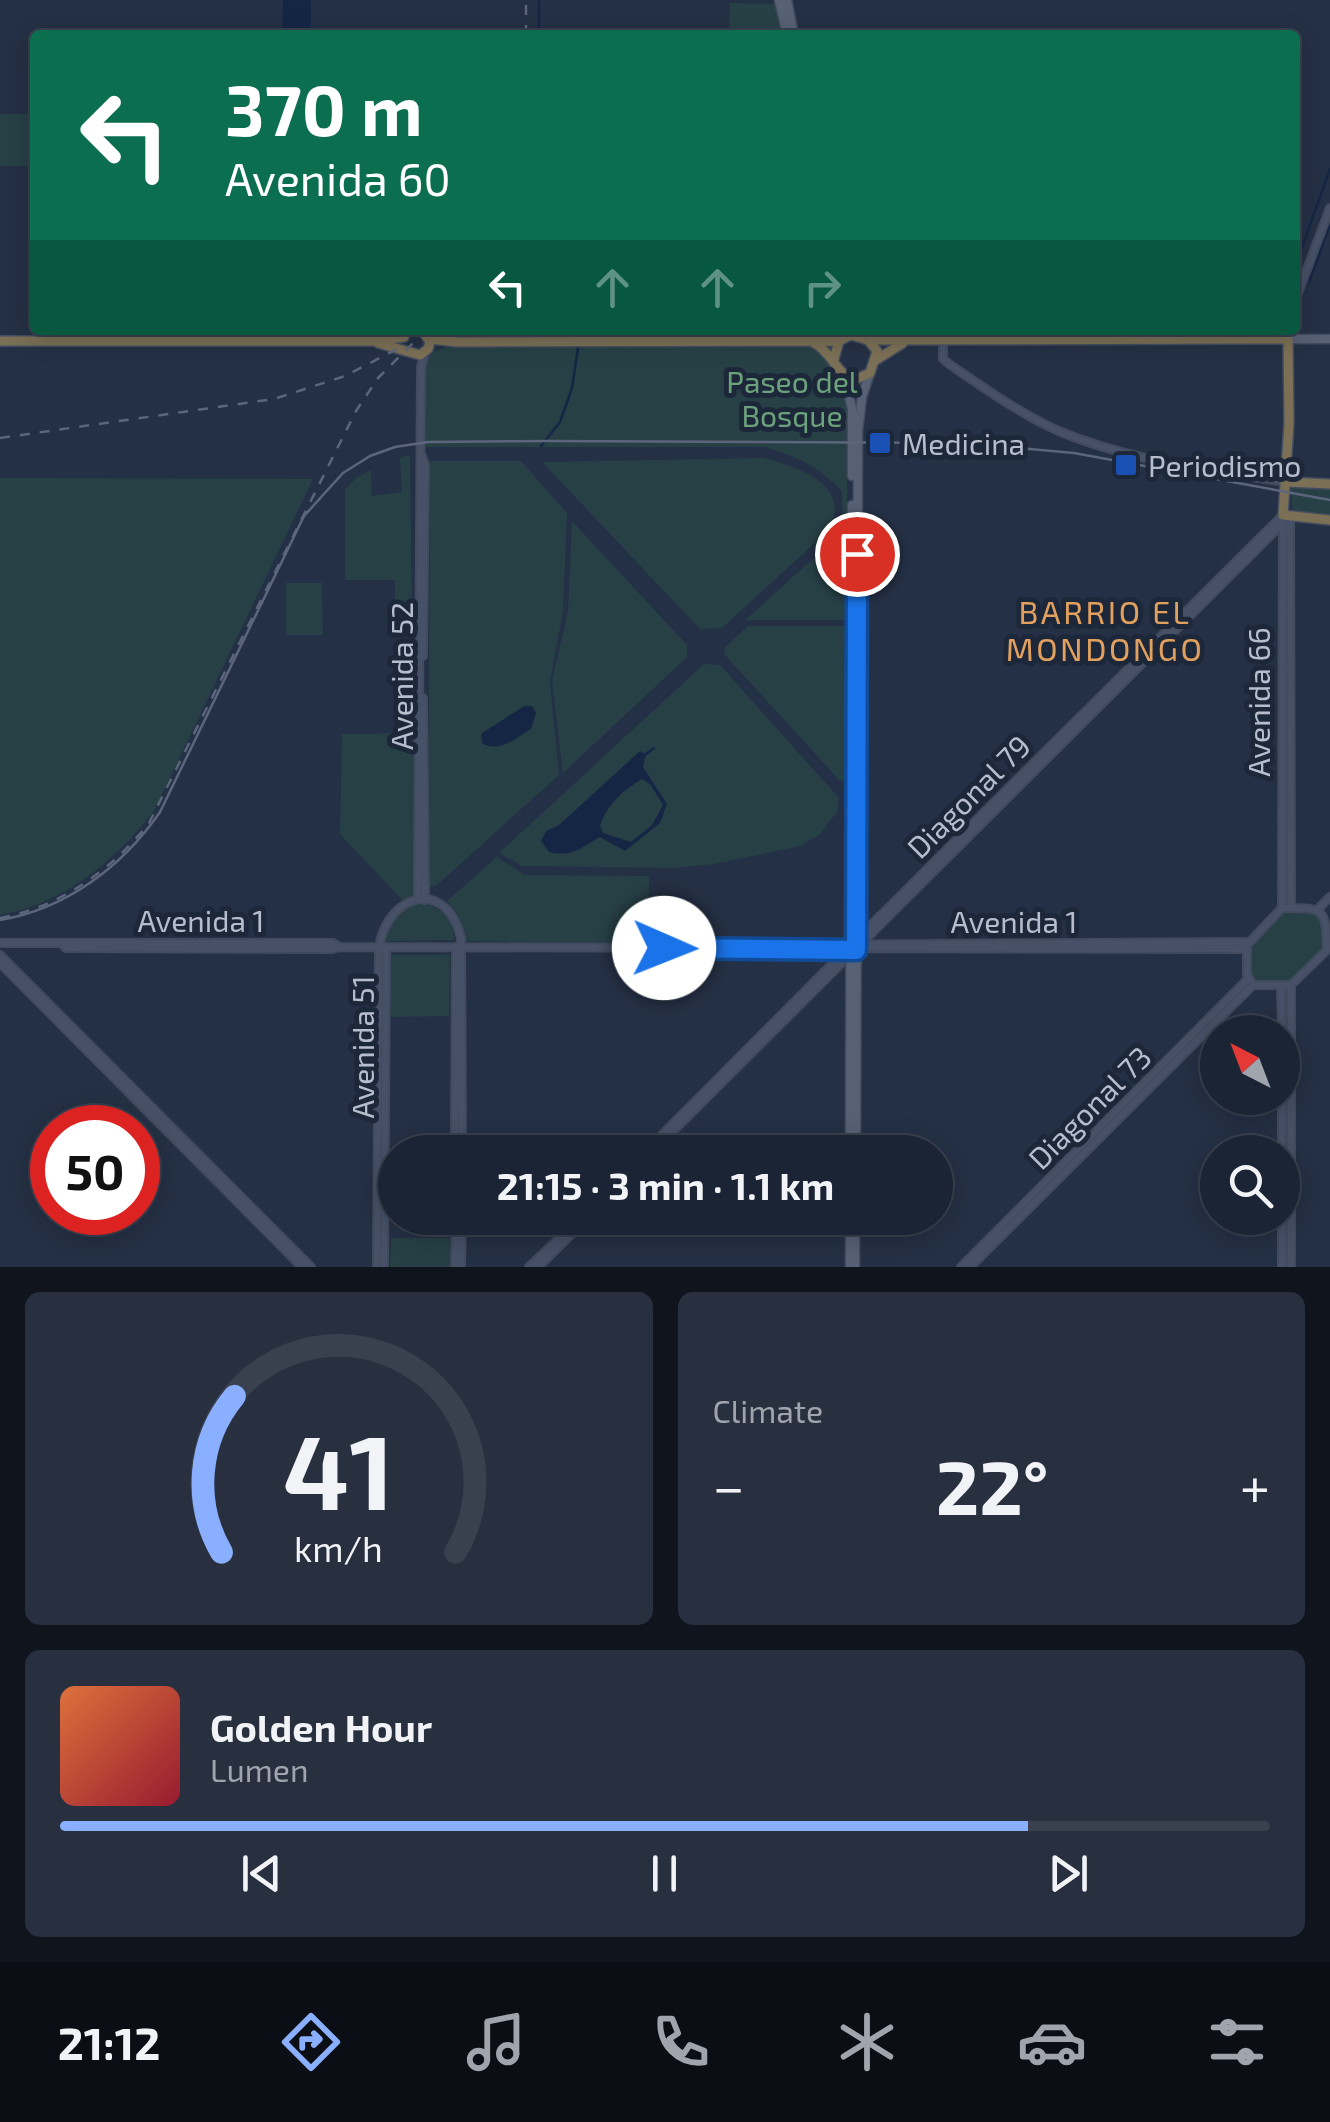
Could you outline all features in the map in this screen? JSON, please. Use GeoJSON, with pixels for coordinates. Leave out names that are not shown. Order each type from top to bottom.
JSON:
{"type":"FeatureCollection","features":[{"type":"Feature","properties":{"kind":"highway"},"geometry":{"type":"LineString","coordinates":[[219,335],[246,341]]}},
{"type":"Feature","properties":{"kind":"highway"},"geometry":{"type":"LineString","coordinates":[[0,341],[374,341],[402,335]]}},
{"type":"Feature","properties":{"kind":"highway"},"geometry":{"type":"LineString","coordinates":[[407,335],[408,353]]}},
{"type":"Feature","properties":{"kind":"highway"},"geometry":{"type":"LineString","coordinates":[[408,353],[426,342],[811,342],[844,336],[944,340],[1288,335]]}},
{"type":"Feature","properties":{"kind":"highway","name":"Avenida 66"},"geometry":{"type":"LineString","coordinates":[[1285,518],[1288,335]]}},
{"type":"Feature","properties":{"kind":"highway"},"geometry":{"type":"LineString","coordinates":[[834,359],[844,336]]}},
{"type":"Feature","properties":{"kind":"highway"},"geometry":{"type":"LineString","coordinates":[[862,336],[875,346],[876,360]]}},
{"type":"Feature","properties":{"kind":"highway"},"geometry":{"type":"LineString","coordinates":[[811,342],[824,348],[844,376],[860,379],[870,373],[876,360],[889,349],[910,340]]}},
{"type":"Feature","properties":{"kind":"highway"},"geometry":{"type":"LineString","coordinates":[[374,341],[408,353]]}},
{"type":"Feature","properties":{"kind":"highway"},"geometry":{"type":"LineString","coordinates":[[1287,482],[1330,484]]}},
{"type":"Feature","properties":{"kind":"highway"},"geometry":{"type":"LineString","coordinates":[[1285,518],[1330,520]]}},
{"type":"Feature","properties":{"kind":"main road"},"geometry":{"type":"LineString","coordinates":[[779,0],[789,30]]}},
{"type":"Feature","properties":{"kind":"main road"},"geometry":{"type":"LineString","coordinates":[[787,0],[790,30]]}},
{"type":"Feature","properties":{"kind":"main road"},"geometry":{"type":"LineString","coordinates":[[1300,288],[1330,208]]}},
{"type":"Feature","properties":{"kind":"main road"},"geometry":{"type":"LineString","coordinates":[[1288,335],[1330,340]]}},
{"type":"Feature","properties":{"kind":"main road"},"geometry":{"type":"LineString","coordinates":[[944,340],[942,359],[1060,431],[1137,457],[1287,482]]}},
{"type":"Feature","properties":{"kind":"main road","name":"Avenida 52"},"geometry":{"type":"LineString","coordinates":[[422,899],[425,466],[421,453],[421,380],[426,342]]}},
{"type":"Feature","properties":{"kind":"main road","name":"Avenida 52"},"geometry":{"type":"LineString","coordinates":[[408,353],[416,361],[421,380]]}},
{"type":"Feature","properties":{"kind":"main road"},"geometry":{"type":"LineString","coordinates":[[853,1135],[858,431],[870,373]]}},
{"type":"Feature","properties":{"kind":"main road"},"geometry":{"type":"LineString","coordinates":[[844,376],[850,393],[852,437],[854,947]]}},
{"type":"Feature","properties":{"kind":"main road","name":"Diagonal 79"},"geometry":{"type":"LineString","coordinates":[[666,1135],[1285,518]]}},
{"type":"Feature","properties":{"kind":"main road","name":"Avenida 66"},"geometry":{"type":"LineString","coordinates":[[1285,518],[1286,908]]}},
{"type":"Feature","properties":{"kind":"main road"},"geometry":{"type":"LineString","coordinates":[[1324,911],[1286,908],[1247,945],[1251,982],[1291,985],[1328,947],[1324,911],[1330,897]]}},
{"type":"Feature","properties":{"kind":"main road"},"geometry":{"type":"LineString","coordinates":[[382,947],[383,928],[390,915],[402,904],[422,899],[444,908],[460,931],[459,1135]]}},
{"type":"Feature","properties":{"kind":"main road","name":"Avenida 1"},"geometry":{"type":"LineString","coordinates":[[0,945],[332,950],[1247,945]]}},
{"type":"Feature","properties":{"kind":"main road","name":"Avenida 51"},"geometry":{"type":"LineString","coordinates":[[381,1267],[382,947]]}},
{"type":"Feature","properties":{"kind":"main road"},"geometry":{"type":"LineString","coordinates":[[0,955],[311,1267]]}},
{"type":"Feature","properties":{"kind":"main road"},"geometry":{"type":"LineString","coordinates":[[0,963],[302,1267]]}},
{"type":"Feature","properties":{"kind":"main road","name":"Diagonal 73"},"geometry":{"type":"LineString","coordinates":[[961,1267],[1251,982]]}},
{"type":"Feature","properties":{"kind":"main road","name":"Diagonal 73"},"geometry":{"type":"LineString","coordinates":[[970,1267],[1251,982]]}},
{"type":"Feature","properties":{"kind":"main road"},"geometry":{"type":"LineString","coordinates":[[1291,985],[1291,1267]]}},
{"type":"Feature","properties":{"kind":"main road"},"geometry":{"type":"LineString","coordinates":[[1281,986],[1282,1015]]}},
{"type":"Feature","properties":{"kind":"main road"},"geometry":{"type":"LineString","coordinates":[[458,1267],[459,1235]]}},
{"type":"Feature","properties":{"kind":"main road"},"geometry":{"type":"LineString","coordinates":[[529,1267],[562,1235]]}},
{"type":"Feature","properties":{"kind":"main road"},"geometry":{"type":"LineString","coordinates":[[538,1267],[571,1235]]}},
{"type":"Feature","properties":{"kind":"main road"},"geometry":{"type":"LineString","coordinates":[[852,1235],[852,1267]]}},
{"type":"Feature","properties":{"kind":"main road"},"geometry":{"type":"LineString","coordinates":[[1282,1235],[1282,1267]]}},
{"type":"Feature","properties":{"kind":"green space"},"geometry":{"type":"Polygon","coordinates":[[[730,3],[778,4],[784,30],[729,30],[730,3]]]}},
{"type":"Feature","properties":{"kind":"green space"},"geometry":{"type":"Polygon","coordinates":[[[0,114],[30,114],[30,166],[0,166],[0,114]]]}},
{"type":"Feature","properties":{"kind":"green space","name":"Paseo del Bosque"},"geometry":{"type":"Polygon","coordinates":[[[811,346],[823,350],[847,396],[847,620],[745,620],[835,539],[842,526],[842,491],[807,463],[788,455],[765,447],[426,447],[425,364],[433,352],[446,347],[811,346]]]}},
{"type":"Feature","properties":{"kind":"green space"},"geometry":{"type":"Polygon","coordinates":[[[410,455],[412,608],[395,608],[395,580],[345,580],[345,490],[371,470],[372,496],[402,492],[400,458],[410,455]]]}},
{"type":"Feature","properties":{"kind":"green space","name":"Paseo del Bosque"},"geometry":{"type":"Polygon","coordinates":[[[764,458],[820,481],[834,502],[834,516],[827,532],[722,628],[700,629],[542,462],[764,458]]]}},
{"type":"Feature","properties":{"kind":"green space"},"geometry":{"type":"Polygon","coordinates":[[[430,461],[521,461],[567,513],[563,611],[550,682],[559,775],[436,886],[428,887],[430,461]]]}},
{"type":"Feature","properties":{"kind":"green space"},"geometry":{"type":"Polygon","coordinates":[[[0,478],[313,479],[155,809],[124,845],[88,877],[46,901],[0,915],[0,478]]]}},
{"type":"Feature","properties":{"kind":"green space"},"geometry":{"type":"Polygon","coordinates":[[[1290,486],[1330,487],[1330,516],[1293,513],[1290,486]]]}},
{"type":"Feature","properties":{"kind":"green space"},"geometry":{"type":"Polygon","coordinates":[[[572,521],[687,645],[687,657],[563,773],[552,681],[568,611],[572,521]]]}},
{"type":"Feature","properties":{"kind":"green space"},"geometry":{"type":"Polygon","coordinates":[[[286,583],[322,583],[323,635],[286,635],[286,583]]]}},
{"type":"Feature","properties":{"kind":"green space"},"geometry":{"type":"Polygon","coordinates":[[[748,626],[848,626],[847,780],[840,781],[724,654],[725,647],[748,626]]]}},
{"type":"Feature","properties":{"kind":"green space"},"geometry":{"type":"Polygon","coordinates":[[[704,664],[720,665],[839,798],[837,812],[819,835],[800,846],[675,868],[522,866],[499,853],[704,664]]]}},
{"type":"Feature","properties":{"kind":"green space"},"geometry":{"type":"Polygon","coordinates":[[[416,733],[417,894],[402,900],[340,834],[342,734],[416,733]]]}},
{"type":"Feature","properties":{"kind":"green space"},"geometry":{"type":"Polygon","coordinates":[[[497,857],[525,875],[649,876],[648,943],[465,941],[462,924],[447,901],[497,857]]]}},
{"type":"Feature","properties":{"kind":"green space"},"geometry":{"type":"Polygon","coordinates":[[[420,903],[445,914],[454,940],[384,941],[396,916],[420,903]]]}},
{"type":"Feature","properties":{"kind":"green space"},"geometry":{"type":"Polygon","coordinates":[[[1283,911],[1322,917],[1323,951],[1288,983],[1255,982],[1250,977],[1251,940],[1283,911]]]}},
{"type":"Feature","properties":{"kind":"green space"},"geometry":{"type":"Polygon","coordinates":[[[390,955],[450,955],[449,1016],[389,1017],[390,955]]]}},
{"type":"Feature","properties":{"kind":"green space"},"geometry":{"type":"Polygon","coordinates":[[[391,1238],[450,1238],[451,1267],[390,1267],[391,1238]]]}},
{"type":"Feature","properties":{"kind":"water"},"geometry":{"type":"Polygon","coordinates":[[[283,0],[311,0],[311,30],[282,30],[283,0]]]}},
{"type":"Feature","properties":{"kind":"water"},"geometry":{"type":"Polygon","coordinates":[[[524,706],[532,706],[536,713],[531,729],[501,746],[482,743],[481,734],[524,706]]]}},
{"type":"Feature","properties":{"kind":"water"},"geometry":{"type":"Polygon","coordinates":[[[640,751],[646,754],[643,767],[667,804],[660,823],[625,851],[600,837],[570,853],[549,852],[541,841],[546,831],[559,825],[640,751]],[[642,779],[617,798],[600,825],[603,833],[631,842],[652,825],[663,805],[650,784],[642,779]]]}},
{"type":"Feature","properties":{"kind":"waterway"},"geometry":{"type":"LineString","coordinates":[[539,0],[539,30]]}},
{"type":"Feature","properties":{"kind":"waterway"},"geometry":{"type":"LineString","coordinates":[[1300,253],[1330,169]]}},
{"type":"Feature","properties":{"kind":"waterway"},"geometry":{"type":"LineString","coordinates":[[1309,282],[1330,225]]}},
{"type":"Feature","properties":{"kind":"waterway"},"geometry":{"type":"LineString","coordinates":[[541,446],[560,422],[572,388],[578,348]]}},
{"type":"Feature","properties":{"kind":"waterway"},"geometry":{"type":"LineString","coordinates":[[646,754],[654,748]]}},
{"type":"Feature","properties":{"kind":"tram line"},"geometry":{"type":"LineString","coordinates":[[0,920],[48,906],[90,883],[145,832],[160,812],[304,516],[343,473],[370,456],[395,447],[428,442],[550,441],[962,443],[1074,453],[1330,500]]}},
{"type":"Feature","properties":{"kind":"railway"},"geometry":{"type":"LineString","coordinates":[[526,0],[526,30]]}},
{"type":"Feature","properties":{"kind":"railway"},"geometry":{"type":"LineString","coordinates":[[0,918],[43,905],[83,884],[119,856],[149,823],[356,411],[378,378],[421,335]]}},
{"type":"Feature","properties":{"kind":"railway"},"geometry":{"type":"LineString","coordinates":[[0,438],[274,399],[345,376],[397,349]]}},
{"type":"Feature","properties":{"kind":"place","name":"Medicina"},"geometry":{"type":"Point","coordinates":[880,443]}},
{"type":"Feature","properties":{"kind":"place","name":"Periodismo"},"geometry":{"type":"Point","coordinates":[1126,465]}},
{"type":"Feature","properties":{"kind":"district","name":"BARRIO EL MONDONGO"},"geometry":{"type":"Point","coordinates":[1105,630]}},
{"type":"Feature","properties":{"kind":"route"},"geometry":{"type":"LineString","coordinates":[[664,948],[856,950],[857,554]]}}]}
